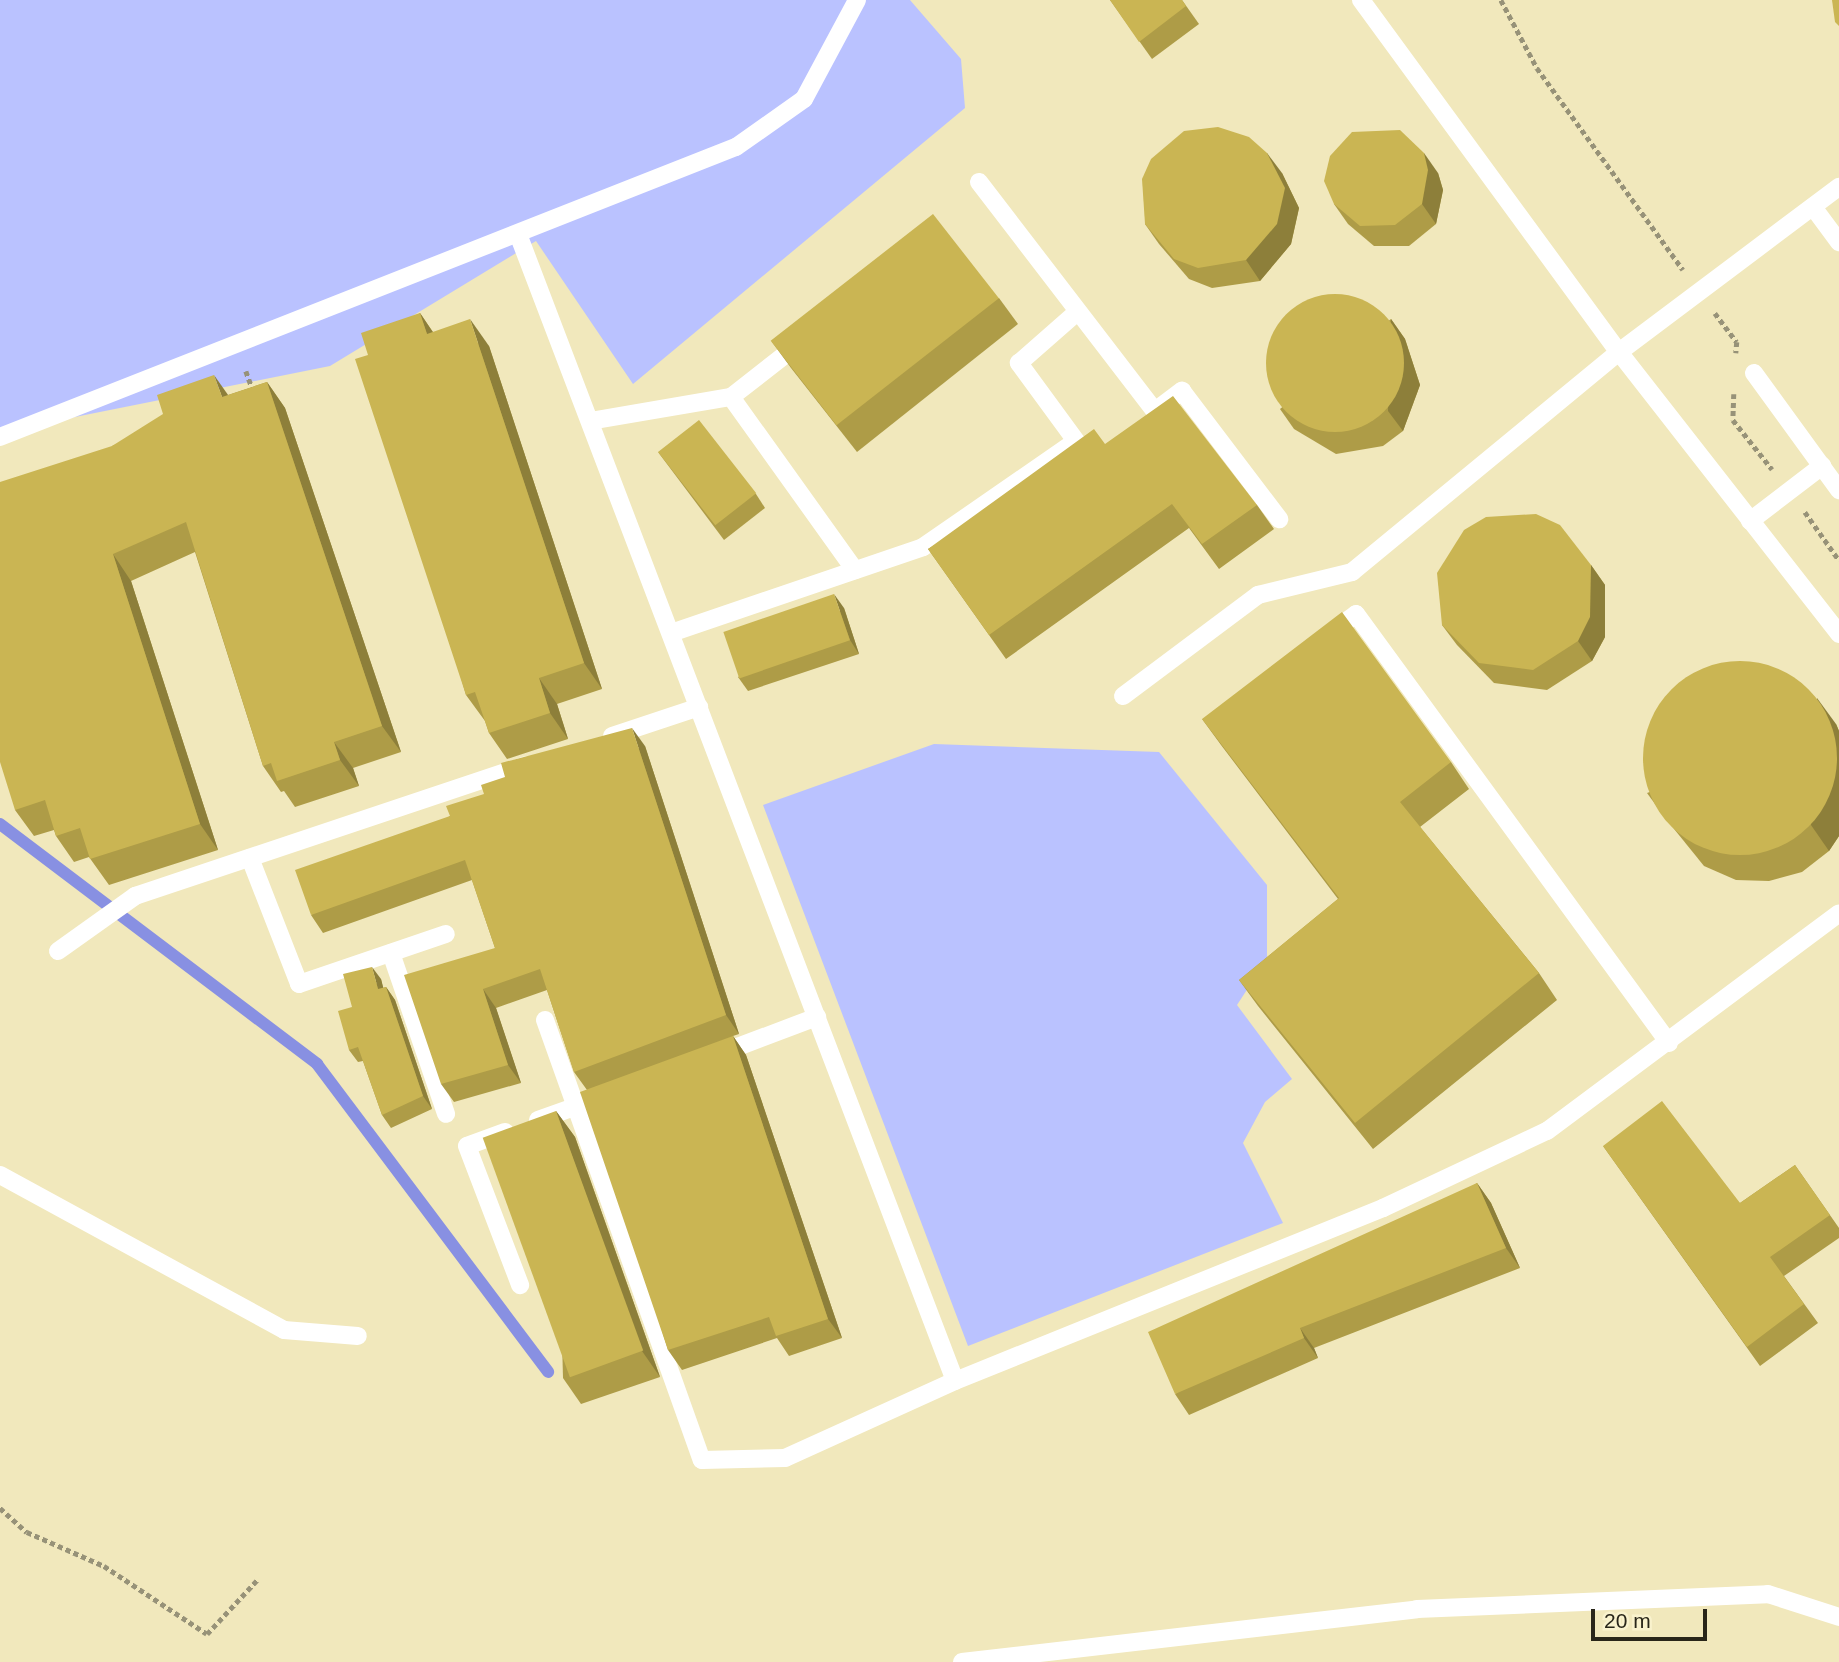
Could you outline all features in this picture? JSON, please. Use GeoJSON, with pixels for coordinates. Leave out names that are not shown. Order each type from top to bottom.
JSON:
{"type":"FeatureCollection","features":[{"type":"Feature","properties":{"kind":"lane"},"geometry":{"type":"LineString","coordinates":[[0,437],[736,146],[804,99],[857,0]]}},
{"type":"Feature","properties":{"kind":"lane"},"geometry":{"type":"LineString","coordinates":[[1361,0],[1619,352],[1839,634]]}},
{"type":"Feature","properties":{"kind":"lane"},"geometry":{"type":"LineString","coordinates":[[979,182],[1155,411],[1182,391],[1279,519]]}},
{"type":"Feature","properties":{"kind":"lane"},"geometry":{"type":"LineString","coordinates":[[1124,696],[1258,595],[1352,572],[1619,352],[1839,187]]}},
{"type":"Feature","properties":{"kind":"lane"},"geometry":{"type":"LineString","coordinates":[[1813,207],[1839,242]]}},
{"type":"Feature","properties":{"kind":"lane"},"geometry":{"type":"LineString","coordinates":[[518,234],[955,1381]]}},
{"type":"Feature","properties":{"kind":"lane"},"geometry":{"type":"LineString","coordinates":[[671,634],[923,547],[1076,441],[1019,363],[1077,312]]}},
{"type":"Feature","properties":{"kind":"lane"},"geometry":{"type":"LineString","coordinates":[[590,421],[731,397],[815,331]]}},
{"type":"Feature","properties":{"kind":"lane"},"geometry":{"type":"LineString","coordinates":[[1754,373],[1839,490]]}},
{"type":"Feature","properties":{"kind":"lane"},"geometry":{"type":"LineString","coordinates":[[731,397],[855,570]]}},
{"type":"Feature","properties":{"kind":"lane"},"geometry":{"type":"LineString","coordinates":[[1750,521],[1822,467]]}},
{"type":"Feature","properties":{"kind":"lane"},"geometry":{"type":"LineString","coordinates":[[1312,647],[1356,614],[1669,1043]]}},
{"type":"Feature","properties":{"kind":"lane"},"geometry":{"type":"LineString","coordinates":[[596,741],[699,707]]}},
{"type":"Feature","properties":{"kind":"lane"},"geometry":{"type":"LineString","coordinates":[[58,951],[135,896],[544,759]]}},
{"type":"Feature","properties":{"kind":"lane"},"geometry":{"type":"LineString","coordinates":[[250,858],[299,984],[446,934]]}},
{"type":"Feature","properties":{"kind":"lane"},"geometry":{"type":"LineString","coordinates":[[545,1020],[580,1105],[702,1460],[785,1458],[955,1381],[1382,1208],[1547,1131],[1669,1043],[1839,913]]}},
{"type":"Feature","properties":{"kind":"lane"},"geometry":{"type":"LineString","coordinates":[[391,953],[446,1114]]}},
{"type":"Feature","properties":{"kind":"lane"},"geometry":{"type":"LineString","coordinates":[[705,1059],[817,1017]]}},
{"type":"Feature","properties":{"kind":"lane"},"geometry":{"type":"LineString","coordinates":[[520,1285],[467,1146],[605,1096]]}},
{"type":"Feature","properties":{"kind":"lane"},"geometry":{"type":"LineString","coordinates":[[0,1175],[285,1330],[358,1336]]}},
{"type":"Feature","properties":{"kind":"lane"},"geometry":{"type":"LineString","coordinates":[[962,1662],[1417,1609],[1768,1594],[1839,1618]]}},
{"type":"Feature","properties":{"kind":"path"},"geometry":{"type":"LineString","coordinates":[[0,1508],[27,1532],[104,1566],[207,1634],[257,1580]]}},
{"type":"Feature","properties":{"kind":"shaded area"},"geometry":{"type":"Polygon","coordinates":[[[0,0],[1839,0],[1839,1662],[0,1662],[0,0]]]}},
{"type":"Feature","properties":{"kind":"shaded area"},"geometry":{"type":"Polygon","coordinates":[[[0,0],[910,0],[961,59],[965,108],[633,384],[536,241],[330,366],[0,432],[0,0]]]}},
{"type":"Feature","properties":{"kind":"shaded area"},"geometry":{"type":"Polygon","coordinates":[[[934,744],[1159,752],[1267,885],[1267,959],[1237,1005],[1292,1079],[1265,1102],[1243,1143],[1283,1223],[968,1346],[763,805],[934,744]]]}},
{"type":"Feature","properties":{"kind":"building"},"geometry":{"type":"Polygon","coordinates":[[[1110,0],[1182,0],[1186,6],[1139,42],[1110,0]]]}},
{"type":"Feature","properties":{"kind":"building"},"geometry":{"type":"Polygon","coordinates":[[[1832,0],[1839,0],[1839,26],[1835,22],[1832,0]]]}},
{"type":"Feature","properties":{"kind":"building"},"geometry":{"type":"Polygon","coordinates":[[[1218,127],[1249,137],[1267,153],[1285,188],[1277,224],[1246,260],[1198,268],[1174,259],[1145,224],[1142,179],[1151,159],[1184,131],[1218,127]]]}},
{"type":"Feature","properties":{"kind":"building"},"geometry":{"type":"Polygon","coordinates":[[[1400,130],[1424,153],[1428,170],[1422,204],[1395,225],[1360,226],[1334,204],[1324,181],[1330,156],[1352,132],[1400,130]]]}},
{"type":"Feature","properties":{"kind":"building"},"geometry":{"type":"Polygon","coordinates":[[[933,214],[999,298],[837,425],[771,341],[933,214]]]}},
{"type":"Feature","properties":{"kind":"building"},"geometry":{"type":"Polygon","coordinates":[[[1335,294],[1362,299],[1384,314],[1399,336],[1404,363],[1399,390],[1384,412],[1362,427],[1335,432],[1308,427],[1286,412],[1271,390],[1266,363],[1271,336],[1286,314],[1308,299],[1335,294]]]}},
{"type":"Feature","properties":{"kind":"building"},"geometry":{"type":"Polygon","coordinates":[[[420,313],[427,334],[470,319],[584,663],[539,678],[550,713],[489,733],[475,692],[466,695],[355,359],[368,355],[361,333],[420,313]]]}},
{"type":"Feature","properties":{"kind":"building"},"geometry":{"type":"Polygon","coordinates":[[[214,375],[222,397],[267,382],[382,726],[334,742],[340,760],[277,781],[271,763],[263,766],[186,522],[113,554],[200,824],[90,859],[80,828],[56,836],[45,800],[15,810],[0,762],[0,482],[112,446],[163,414],[157,395],[214,375]]]}},
{"type":"Feature","properties":{"kind":"building"},"geometry":{"type":"Polygon","coordinates":[[[1173,396],[1257,505],[1202,544],[1172,504],[989,635],[928,549],[1094,429],[1105,444],[1173,396]]]}},
{"type":"Feature","properties":{"kind":"building"},"geometry":{"type":"Polygon","coordinates":[[[699,420],[756,493],[715,525],[658,452],[699,420]]]}},
{"type":"Feature","properties":{"kind":"building"},"geometry":{"type":"Polygon","coordinates":[[[1536,514],[1560,525],[1591,565],[1590,617],[1578,641],[1533,670],[1479,663],[1442,625],[1437,573],[1464,530],[1486,517],[1536,514]]]}},
{"type":"Feature","properties":{"kind":"building"},"geometry":{"type":"Polygon","coordinates":[[[834,594],[850,640],[739,678],[723,632],[834,594]]]}},
{"type":"Feature","properties":{"kind":"building"},"geometry":{"type":"Polygon","coordinates":[[[1342,612],[1451,762],[1400,802],[1539,973],[1355,1123],[1239,980],[1339,898],[1202,719],[1342,612]]]}},
{"type":"Feature","properties":{"kind":"building"},"geometry":{"type":"Polygon","coordinates":[[[1740,661],[1777,669],[1808,690],[1829,721],[1837,758],[1829,795],[1808,826],[1777,847],[1740,855],[1703,847],[1672,826],[1651,795],[1643,758],[1651,721],[1672,690],[1703,669],[1740,661]]]}},
{"type":"Feature","properties":{"kind":"building"},"geometry":{"type":"Polygon","coordinates":[[[632,728],[726,1015],[574,1072],[540,969],[483,989],[508,1065],[441,1084],[404,975],[495,948],[465,860],[311,915],[295,870],[450,816],[446,806],[484,794],[481,785],[505,777],[501,763],[632,728]]]}},
{"type":"Feature","properties":{"kind":"building"},"geometry":{"type":"Polygon","coordinates":[[[372,967],[378,989],[386,987],[423,1096],[382,1115],[358,1047],[349,1050],[338,1011],[352,1007],[343,974],[372,967]]]}},
{"type":"Feature","properties":{"kind":"building"},"geometry":{"type":"Polygon","coordinates":[[[733,1036],[828,1319],[776,1336],[769,1317],[668,1350],[580,1092],[733,1036]]]}},
{"type":"Feature","properties":{"kind":"building"},"geometry":{"type":"Polygon","coordinates":[[[1662,1101],[1740,1203],[1795,1165],[1830,1215],[1770,1257],[1804,1304],[1747,1347],[1603,1146],[1662,1101]]]}},
{"type":"Feature","properties":{"kind":"building"},"geometry":{"type":"Polygon","coordinates":[[[556,1111],[643,1351],[570,1377],[483,1138],[556,1111]]]}},
{"type":"Feature","properties":{"kind":"building"},"geometry":{"type":"Polygon","coordinates":[[[1477,1183],[1506,1248],[1300,1328],[1304,1338],[1175,1394],[1148,1332],[1477,1183]]]}},
{"type":"Feature","properties":{"kind":"waterway"},"geometry":{"type":"LineString","coordinates":[[0,824],[317,1064],[548,1372]]}}]}
